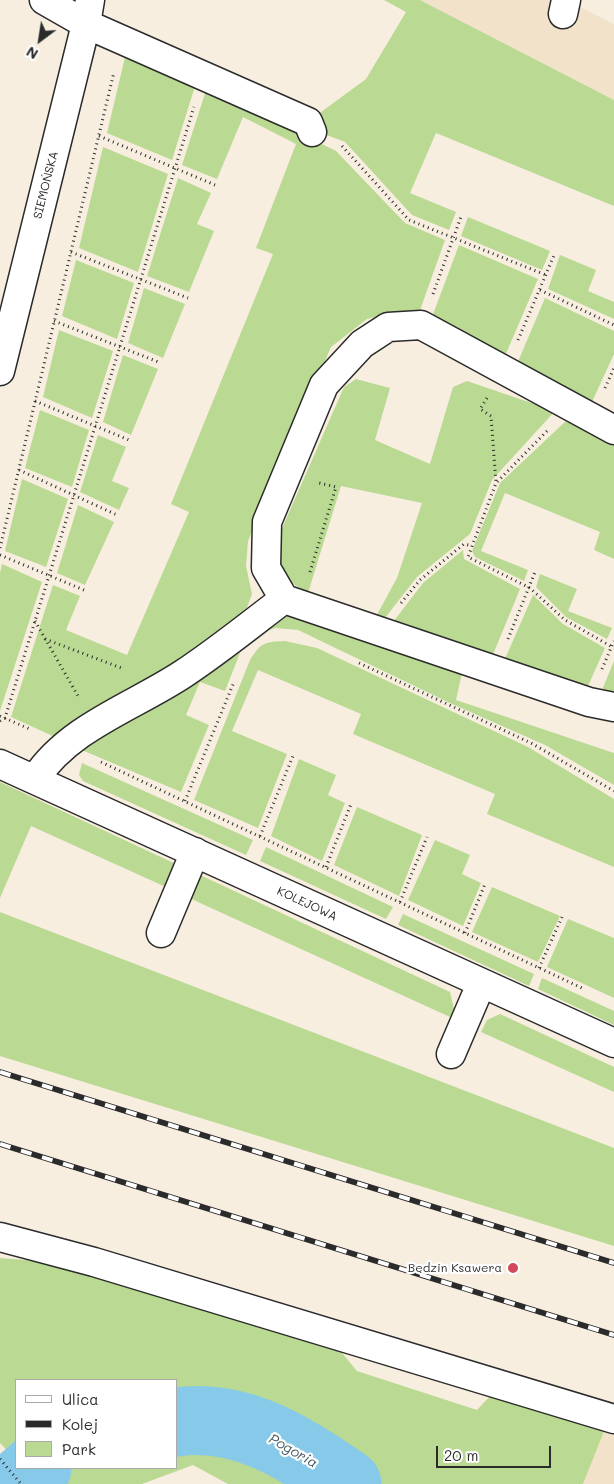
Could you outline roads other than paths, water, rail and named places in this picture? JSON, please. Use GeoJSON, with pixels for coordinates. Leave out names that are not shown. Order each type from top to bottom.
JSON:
{"type":"FeatureCollection","features":[{"type":"Feature","properties":{"kind":"street"},"geometry":{"type":"LineString","coordinates":[[44,0],[88,12],[122,40],[308,122],[312,132]]}},
{"type":"Feature","properties":{"kind":"street","name":"SIEMOŃSKA"},"geometry":{"type":"LineString","coordinates":[[0,371],[88,12]]}},
{"type":"Feature","properties":{"kind":"street"},"geometry":{"type":"LineString","coordinates":[[614,430],[421,325],[388,327],[362,344],[324,385],[267,522],[266,568],[292,602],[589,702],[614,707]]}},
{"type":"Feature","properties":{"kind":"street"},"geometry":{"type":"LineString","coordinates":[[35,779],[46,763],[66,745],[95,725],[183,674],[292,602]]}},
{"type":"Feature","properties":{"kind":"street","name":"KOLEJOWA"},"geometry":{"type":"LineString","coordinates":[[0,764],[614,1043]]}},
{"type":"Feature","properties":{"kind":"street"},"geometry":{"type":"LineString","coordinates":[[161,934],[195,852]]}},
{"type":"Feature","properties":{"kind":"street"},"geometry":{"type":"LineString","coordinates":[[451,1054],[481,984]]}},
{"type":"Feature","properties":{"kind":"street"},"geometry":{"type":"LineString","coordinates":[[0,1237],[94,1262],[614,1419]]}},
{"type":"Feature","properties":{"kind":"waterway","name":"Pogoria"},"geometry":{"type":"LineString","coordinates":[[178,1422],[223,1423],[267,1436],[288,1446],[347,1484]]}},
{"type":"Feature","properties":{"kind":"waterway","name":"Pogoria"},"geometry":{"type":"LineString","coordinates":[[18,1484],[36,1469]]}},
{"type":"Feature","properties":{"kind":"railway"},"geometry":{"type":"LineString","coordinates":[[0,1072],[614,1263]]}},
{"type":"Feature","properties":{"kind":"railway"},"geometry":{"type":"LineString","coordinates":[[0,1144],[614,1335]]}},
{"type":"Feature","properties":{"kind":"place","name":"Będzin Ksawera"},"geometry":{"type":"Point","coordinates":[513,1268]}}]}
